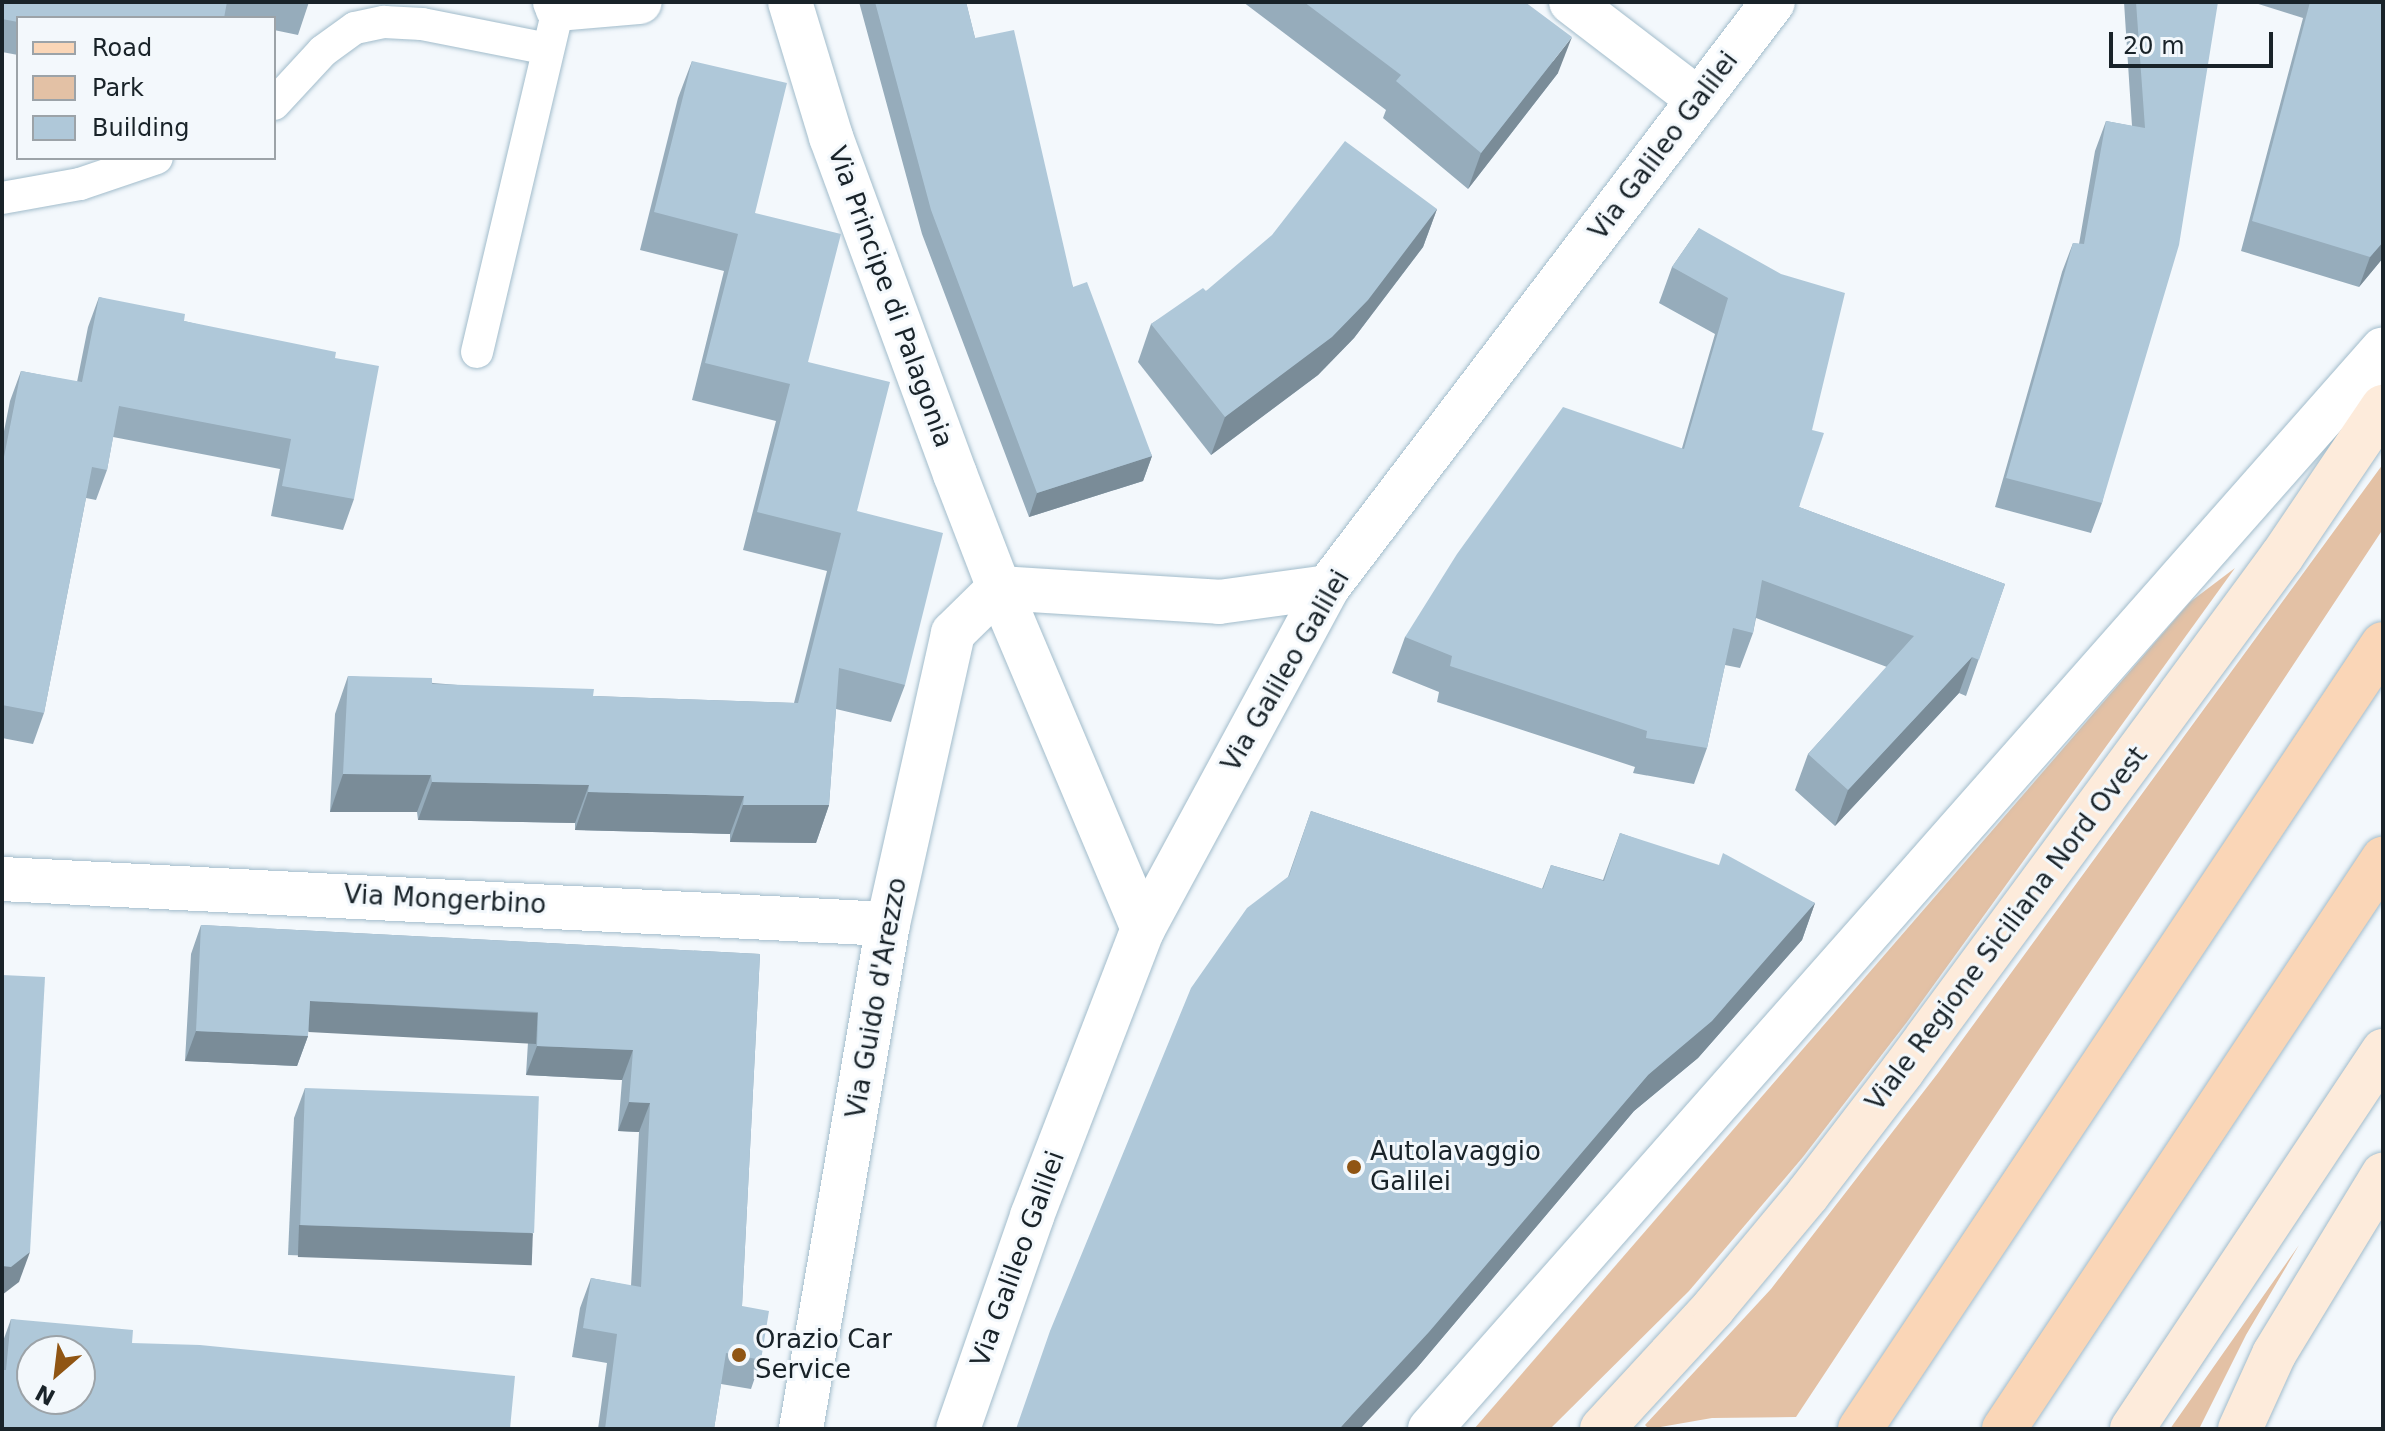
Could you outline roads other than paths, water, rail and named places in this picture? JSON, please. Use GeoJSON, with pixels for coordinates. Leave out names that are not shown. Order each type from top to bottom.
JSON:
{"type":"FeatureCollection","features":[{"type":"Feature","properties":{"kind":"main road"},"geometry":{"type":"LineString","coordinates":[[1860,1429],[2383,644]]}},
{"type":"Feature","properties":{"kind":"main road"},"geometry":{"type":"LineString","coordinates":[[2004,1429],[2383,859]]}},
{"type":"Feature","properties":{"kind":"street"},"geometry":{"type":"LineString","coordinates":[[554,20],[640,2]]}},
{"type":"Feature","properties":{"kind":"street","name":"Via Principe di Palagonia"},"geometry":{"type":"LineString","coordinates":[[790,2],[831,137],[999,588],[1143,929]]}},
{"type":"Feature","properties":{"kind":"street"},"geometry":{"type":"LineString","coordinates":[[1571,2],[1699,100]]}},
{"type":"Feature","properties":{"kind":"street","name":"Via Galileo Galilei"},"geometry":{"type":"LineString","coordinates":[[958,1429],[1032,1216],[1143,929],[1328,587],[1773,2]]}},
{"type":"Feature","properties":{"kind":"street"},"geometry":{"type":"LineString","coordinates":[[1430,1429],[2383,349]]}},
{"type":"Feature","properties":{"kind":"street","name":"Viale Regione Siciliana Nord Ovest"},"geometry":{"type":"LineString","coordinates":[[1602,1429],[1733,1285],[1903,1070],[2282,556],[2383,407]]}},
{"type":"Feature","properties":{"kind":"street"},"geometry":{"type":"LineString","coordinates":[[999,588],[1219,602],[1328,587]]}},
{"type":"Feature","properties":{"kind":"street","name":"Via Guido d'Arezzo"},"geometry":{"type":"LineString","coordinates":[[801,1429],[888,924],[953,633],[999,588]]}},
{"type":"Feature","properties":{"kind":"street","name":"Via Mongerbino"},"geometry":{"type":"LineString","coordinates":[[2,879],[888,924]]}},
{"type":"Feature","properties":{"kind":"street"},"geometry":{"type":"LineString","coordinates":[[2132,1429],[2383,1051]]}},
{"type":"Feature","properties":{"kind":"street"},"geometry":{"type":"LineString","coordinates":[[2240,1429],[2274,1354],[2383,1175]]}},
{"type":"Feature","properties":{"kind":"lane"},"geometry":{"type":"LineString","coordinates":[[276,102],[323,51],[355,28],[384,22],[422,24],[554,20],[477,352]]}},
{"type":"Feature","properties":{"kind":"lane"},"geometry":{"type":"LineString","coordinates":[[2,198],[80,184],[151,160]]}},
{"type":"Feature","properties":{"kind":"place","name":"Autolavaggio Galilei"},"geometry":{"type":"Point","coordinates":[1354,1167]}},
{"type":"Feature","properties":{"kind":"place","name":"Orazio Car Service"},"geometry":{"type":"Point","coordinates":[739,1355]}}]}
